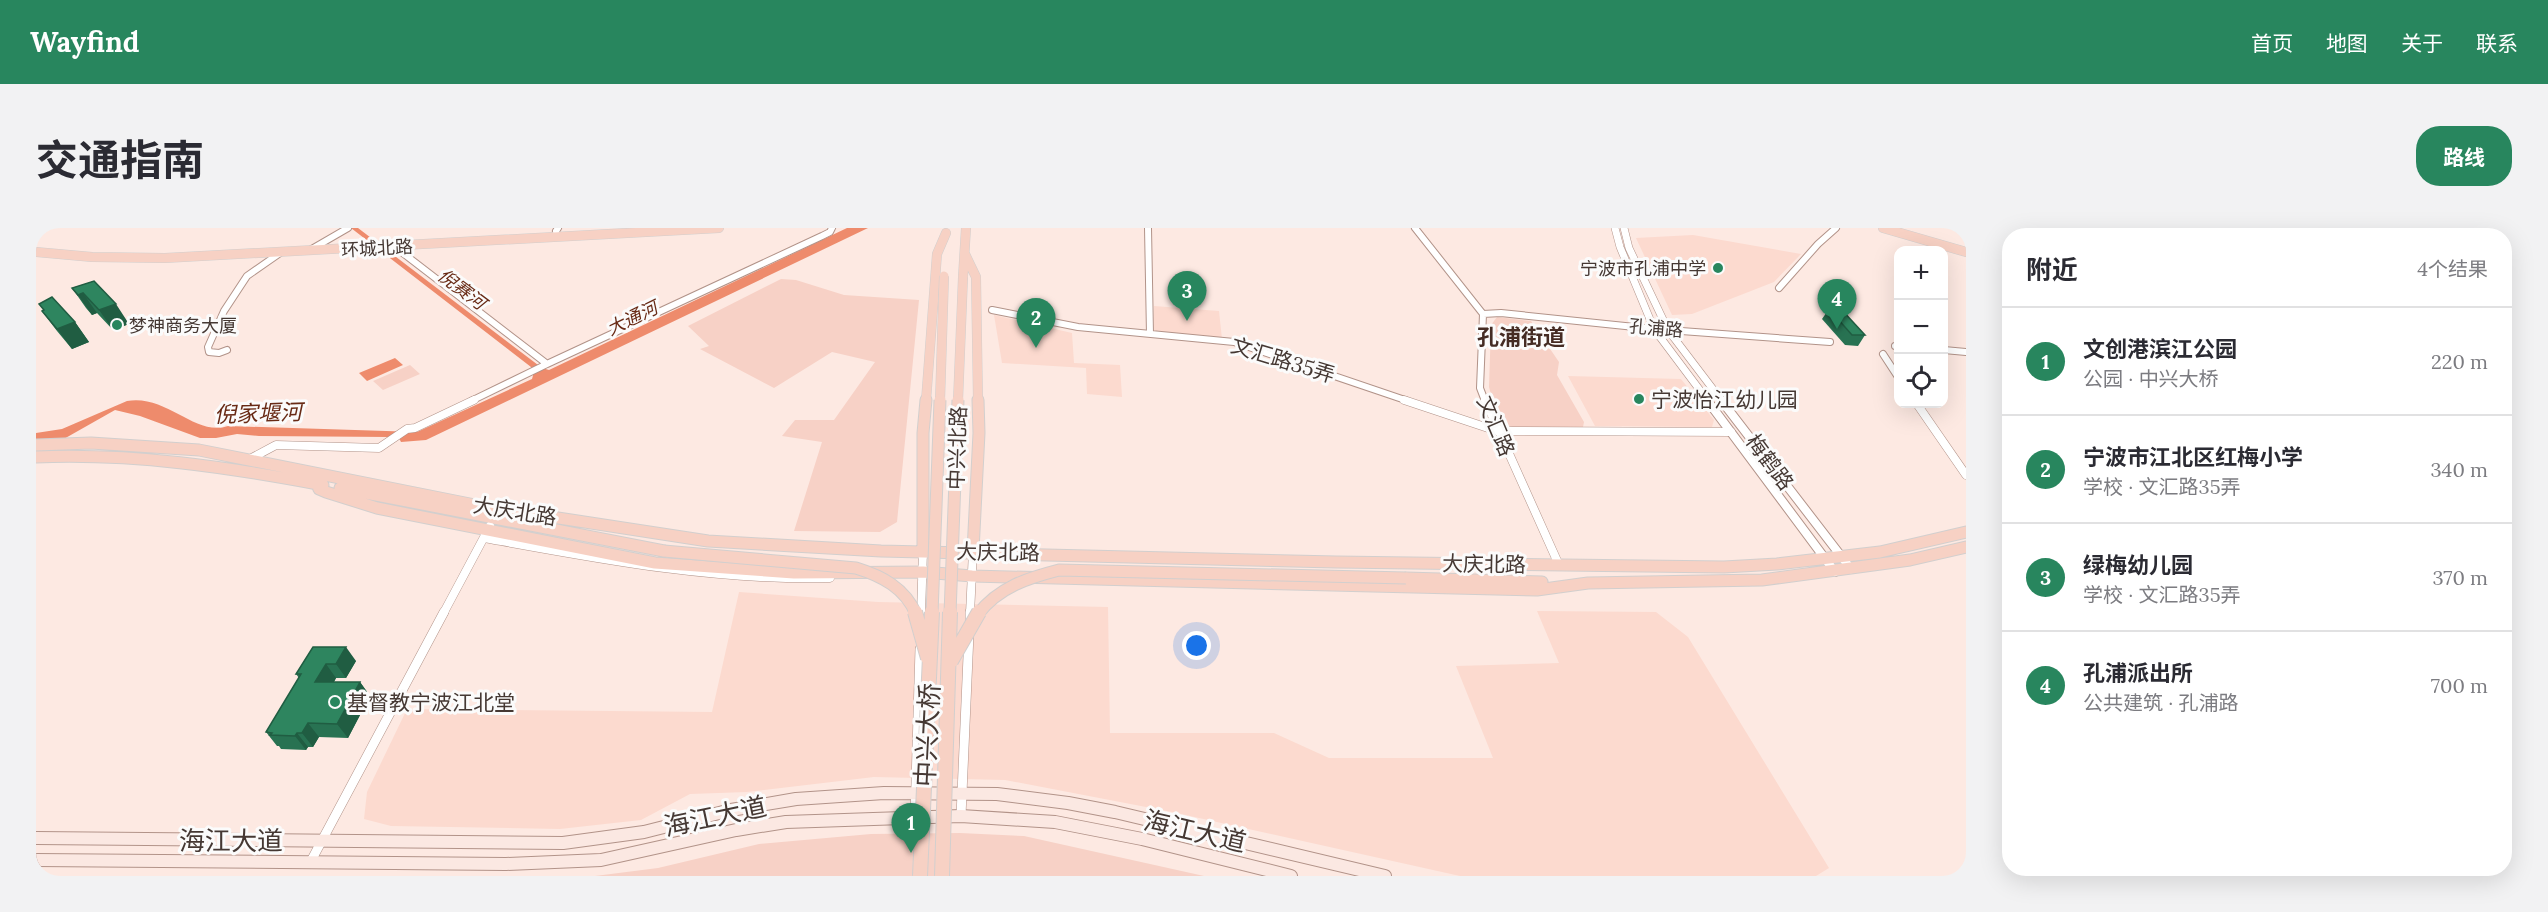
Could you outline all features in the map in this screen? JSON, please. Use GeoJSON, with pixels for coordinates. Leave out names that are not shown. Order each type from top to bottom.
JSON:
{"type":"FeatureCollection","features":[{"type":"Feature","properties":{"kind":"main road","name":"环城北路"},"geometry":{"type":"LineString","coordinates":[[36,252],[73,256],[154,258],[306,252],[557,229],[605,228]]}},
{"type":"Feature","properties":{"kind":"main road","name":"环城北路"},"geometry":{"type":"LineString","coordinates":[[36,244],[91,250],[162,251],[346,243],[397,243],[409,246],[719,228]]}},
{"type":"Feature","properties":{"kind":"main road","name":"中兴北路"},"geometry":{"type":"LineString","coordinates":[[948,667],[966,228]]}},
{"type":"Feature","properties":{"kind":"main road"},"geometry":{"type":"LineString","coordinates":[[1883,228],[1966,252]]}},
{"type":"Feature","properties":{"kind":"main road"},"geometry":{"type":"LineString","coordinates":[[1898,228],[1966,248]]}},
{"type":"Feature","properties":{"kind":"main road","name":"中兴北路"},"geometry":{"type":"LineString","coordinates":[[930,666],[946,231]]}},
{"type":"Feature","properties":{"kind":"main road"},"geometry":{"type":"LineString","coordinates":[[923,551],[925,398],[937,254],[946,231]]}},
{"type":"Feature","properties":{"kind":"main road"},"geometry":{"type":"LineString","coordinates":[[965,254],[976,277],[979,433],[973,551]]}},
{"type":"Feature","properties":{"kind":"main road","name":"大庆北路"},"geometry":{"type":"LineString","coordinates":[[36,445],[119,444],[199,450],[496,513]]}},
{"type":"Feature","properties":{"kind":"main road","name":"大庆北路"},"geometry":{"type":"LineString","coordinates":[[36,457],[94,454],[167,459],[496,513],[708,541],[923,551],[1336,562],[1724,567],[1880,552],[1966,532]]}},
{"type":"Feature","properties":{"kind":"main road","name":"大庆北路"},"geometry":{"type":"LineString","coordinates":[[317,484],[319,489],[326,492],[378,508],[486,534],[655,563],[736,570],[923,572],[972,576],[1537,590],[1588,583],[1762,579],[1835,572],[1910,560],[1966,547]]}},
{"type":"Feature","properties":{"kind":"main road"},"geometry":{"type":"LineString","coordinates":[[496,513],[664,551],[720,558],[857,568],[879,576],[892,584],[913,606],[918,617],[930,666]]}},
{"type":"Feature","properties":{"kind":"main road"},"geometry":{"type":"LineString","coordinates":[[948,667],[973,618],[989,600],[1018,582],[1059,570],[1588,583]]}},
{"type":"Feature","properties":{"kind":"main road","name":"中兴大桥"},"geometry":{"type":"LineString","coordinates":[[920,876],[930,666]]}},
{"type":"Feature","properties":{"kind":"main road","name":"中兴大桥"},"geometry":{"type":"LineString","coordinates":[[942,876],[948,667]]}},
{"type":"Feature","properties":{"kind":"main road","name":"海江大道"},"geometry":{"type":"LineString","coordinates":[[36,838],[563,843],[644,832],[730,810],[796,799],[915,793],[997,794],[1068,802],[1385,876]]}},
{"type":"Feature","properties":{"kind":"main road","name":"海江大道"},"geometry":{"type":"LineString","coordinates":[[36,860],[506,864],[601,860],[736,830],[786,822],[961,816],[1055,822],[1142,839],[1291,876]]}},
{"type":"Feature","properties":{"kind":"street"},"geometry":{"type":"LineString","coordinates":[[306,252],[348,228]]}},
{"type":"Feature","properties":{"kind":"street"},"geometry":{"type":"LineString","coordinates":[[248,460],[276,445],[379,448],[408,429],[415,428],[822,236],[830,232],[832,228]]}},
{"type":"Feature","properties":{"kind":"street"},"geometry":{"type":"LineString","coordinates":[[1148,228],[1150,334]]}},
{"type":"Feature","properties":{"kind":"street"},"geometry":{"type":"LineString","coordinates":[[1415,228],[1483,314]]}},
{"type":"Feature","properties":{"kind":"street","name":"梅鹤路"},"geometry":{"type":"LineString","coordinates":[[1615,228],[1620,247],[1654,329],[1835,572]]}},
{"type":"Feature","properties":{"kind":"street","name":"梅鹤路"},"geometry":{"type":"LineString","coordinates":[[1624,228],[1629,248],[1668,330],[1851,569]]}},
{"type":"Feature","properties":{"kind":"street"},"geometry":{"type":"LineString","coordinates":[[1779,288],[1818,244],[1836,228]]}},
{"type":"Feature","properties":{"kind":"street"},"geometry":{"type":"LineString","coordinates":[[397,243],[547,364]]}},
{"type":"Feature","properties":{"kind":"street"},"geometry":{"type":"LineString","coordinates":[[227,351],[213,353],[209,352],[208,347],[224,311],[247,276],[280,253]]}},
{"type":"Feature","properties":{"kind":"street","name":"文汇路35弄"},"geometry":{"type":"LineString","coordinates":[[992,310],[1078,327],[1234,342],[1497,431],[1731,432]]}},
{"type":"Feature","properties":{"kind":"street","name":"孔浦路"},"geometry":{"type":"LineString","coordinates":[[1483,314],[1502,313],[1654,329],[1830,342]]}},
{"type":"Feature","properties":{"kind":"street","name":"文汇路"},"geometry":{"type":"LineString","coordinates":[[1483,314],[1480,388],[1497,431],[1559,565]]}},
{"type":"Feature","properties":{"kind":"street"},"geometry":{"type":"LineString","coordinates":[[1948,350],[1966,352]]}},
{"type":"Feature","properties":{"kind":"street"},"geometry":{"type":"LineString","coordinates":[[1882,354],[1894,370]]}},
{"type":"Feature","properties":{"kind":"street"},"geometry":{"type":"LineString","coordinates":[[1920,408],[1966,475]]}},
{"type":"Feature","properties":{"kind":"street"},"geometry":{"type":"LineString","coordinates":[[311,861],[496,513]]}},
{"type":"Feature","properties":{"kind":"street"},"geometry":{"type":"LineString","coordinates":[[915,816],[923,551]]}},
{"type":"Feature","properties":{"kind":"street"},"geometry":{"type":"LineString","coordinates":[[961,816],[973,551]]}},
{"type":"Feature","properties":{"kind":"shaded area"},"geometry":{"type":"Polygon","coordinates":[[[351,228],[358,228],[542,368],[549,370],[847,228],[868,228],[426,440],[401,442],[399,438],[389,437],[237,434],[200,438],[140,416],[115,410],[62,440],[36,441],[36,433],[62,429],[127,401],[155,404],[204,426],[216,428],[228,426],[417,432],[532,379],[534,372],[531,367],[351,228]]]}},
{"type":"Feature","properties":{"kind":"shaded area","name":"宁波市孔浦中学"},"geometry":{"type":"Polygon","coordinates":[[[1693,235],[1801,254],[1774,282],[1692,314],[1672,315],[1636,238],[1693,235]]]}},
{"type":"Feature","properties":{"kind":"shaded area"},"geometry":{"type":"Polygon","coordinates":[[[781,279],[796,280],[844,295],[919,300],[897,522],[880,532],[794,531],[822,442],[782,436],[795,420],[834,420],[875,362],[832,352],[774,388],[700,349],[709,346],[688,326],[781,279]]]}},
{"type":"Feature","properties":{"kind":"shaded area"},"geometry":{"type":"Polygon","coordinates":[[[1154,306],[1219,311],[1222,339],[1154,332],[1154,306]]]}},
{"type":"Feature","properties":{"kind":"shaded area"},"geometry":{"type":"Polygon","coordinates":[[[994,315],[1072,333],[1074,363],[1120,365],[1122,397],[1087,394],[1086,368],[1002,363],[994,315]]]}},
{"type":"Feature","properties":{"kind":"shaded area"},"geometry":{"type":"Polygon","coordinates":[[[1497,317],[1531,321],[1559,362],[1557,375],[1584,422],[1583,427],[1516,428],[1505,425],[1489,387],[1491,325],[1497,317]]]}},
{"type":"Feature","properties":{"kind":"shaded area"},"geometry":{"type":"Polygon","coordinates":[[[395,358],[403,365],[367,381],[359,373],[395,358]]]}},
{"type":"Feature","properties":{"kind":"shaded area"},"geometry":{"type":"Polygon","coordinates":[[[410,365],[420,374],[383,390],[373,381],[410,365]]]}},
{"type":"Feature","properties":{"kind":"shaded area","name":"宁波怡江幼儿园"},"geometry":{"type":"Polygon","coordinates":[[[1568,376],[1681,379],[1714,420],[1712,427],[1595,426],[1568,376]]]}},
{"type":"Feature","properties":{"kind":"shaded area"},"geometry":{"type":"Polygon","coordinates":[[[739,592],[878,602],[1108,607],[1110,733],[1274,733],[1329,758],[1493,758],[1456,666],[1559,663],[1537,611],[1656,612],[1688,637],[1829,868],[1816,876],[1460,876],[1172,812],[1005,780],[874,777],[747,792],[690,794],[641,820],[560,829],[391,826],[364,819],[367,792],[407,709],[712,712],[739,592]]]}},
{"type":"Feature","properties":{"kind":"shaded area"},"geometry":{"type":"Polygon","coordinates":[[[960,833],[1024,836],[1204,876],[595,876],[658,868],[759,844],[871,834],[960,833]]]}},
{"type":"Feature","properties":{"kind":"building"},"geometry":{"type":"Polygon","coordinates":[[[94,281],[116,304],[99,310],[83,293],[78,295],[72,288],[94,281]]]}},
{"type":"Feature","properties":{"kind":"building"},"geometry":{"type":"Polygon","coordinates":[[[52,297],[75,322],[57,329],[39,304],[52,297]]]}},
{"type":"Feature","properties":{"kind":"building"},"geometry":{"type":"Polygon","coordinates":[[[1829,309],[1841,309],[1865,335],[1852,335],[1829,309]]]}},
{"type":"Feature","properties":{"kind":"building"},"geometry":{"type":"Polygon","coordinates":[[[313,647],[346,647],[336,664],[326,664],[315,682],[360,682],[337,724],[308,723],[302,733],[297,733],[295,736],[270,735],[272,733],[266,732],[301,674],[296,674],[313,647]]]}},
{"type":"Feature","properties":{"kind":"place","name":"宁波市孔浦中学"},"geometry":{"type":"Point","coordinates":[1718,268]}},
{"type":"Feature","properties":{"kind":"place","name":"绿梅幼儿园"},"geometry":{"type":"Point","coordinates":[1187,321]}},
{"type":"Feature","properties":{"kind":"place","name":"梦神商务大厦"},"geometry":{"type":"Point","coordinates":[117,325]}},
{"type":"Feature","properties":{"kind":"place","name":"孔浦派出所"},"geometry":{"type":"Point","coordinates":[1837,329]}},
{"type":"Feature","properties":{"kind":"place","name":"宁波市江北区红梅小学"},"geometry":{"type":"Point","coordinates":[1036,348]}},
{"type":"Feature","properties":{"kind":"place","name":"宁波怡江幼儿园"},"geometry":{"type":"Point","coordinates":[1639,399]}},
{"type":"Feature","properties":{"kind":"place","name":"基督教宁波江北堂"},"geometry":{"type":"Point","coordinates":[335,702]}},
{"type":"Feature","properties":{"kind":"place","name":"文创港滨江公园"},"geometry":{"type":"Point","coordinates":[911,853]}},
{"type":"Feature","properties":{"kind":"district","name":"孔浦街道"},"geometry":{"type":"Point","coordinates":[1521,337]}},
{"type":"Feature","properties":{"kind":"water label","name":"倪赛河"},"geometry":{"type":"Point","coordinates":[462,289]}},
{"type":"Feature","properties":{"kind":"water label","name":"大通河"},"geometry":{"type":"Point","coordinates":[632,318]}},
{"type":"Feature","properties":{"kind":"water label","name":"倪家堰河"},"geometry":{"type":"Point","coordinates":[258,413]}}]}
